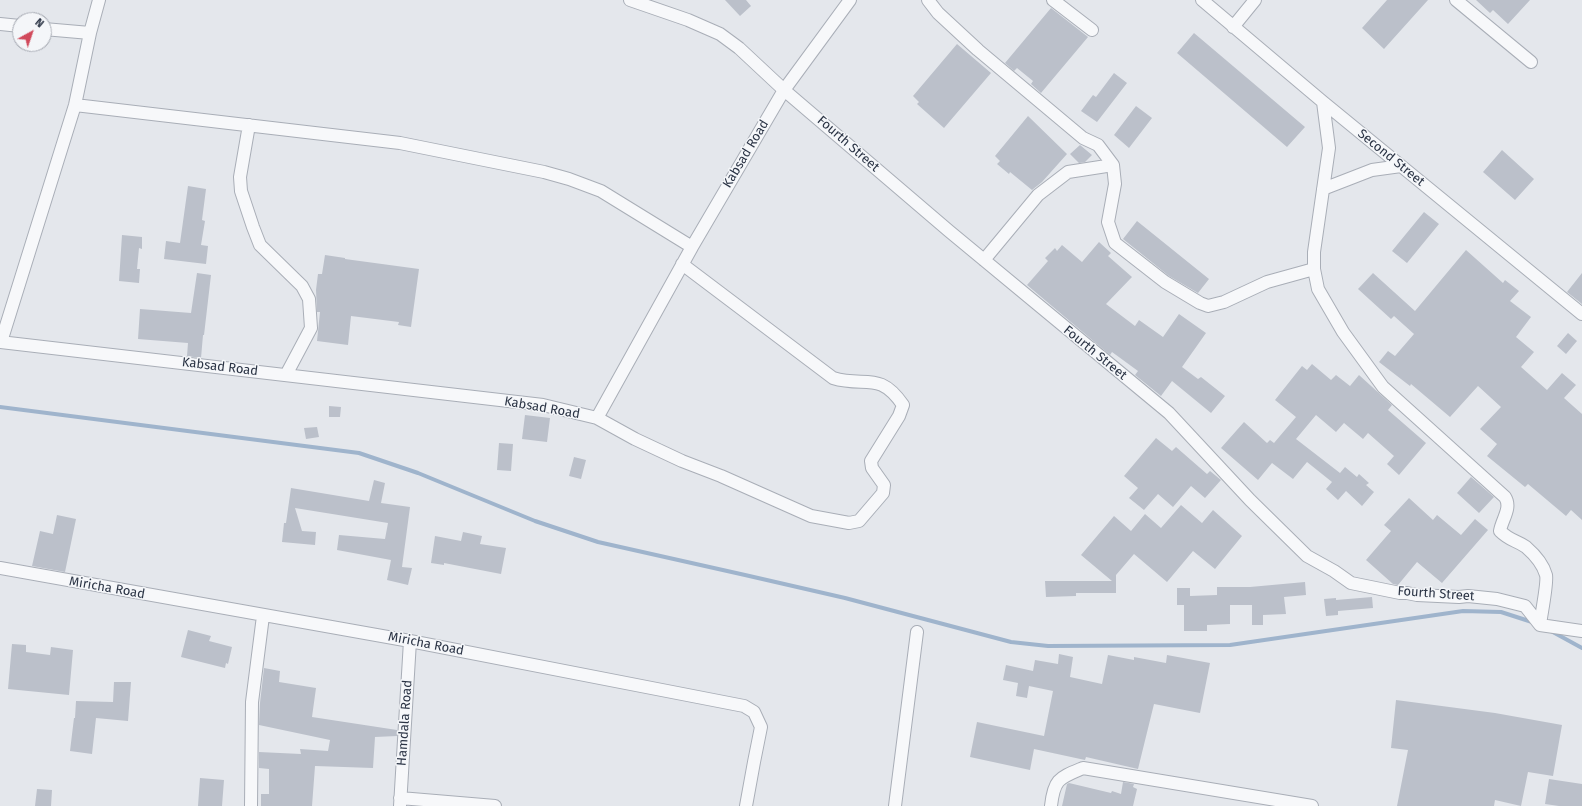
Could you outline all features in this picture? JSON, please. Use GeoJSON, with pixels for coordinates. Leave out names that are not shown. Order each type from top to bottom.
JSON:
{"type":"FeatureCollection","features":[{"type":"Feature","properties":{"kind":"street"},"geometry":{"type":"LineString","coordinates":[[0,342],[75,105],[90,33],[100,0]]}},
{"type":"Feature","properties":{"kind":"street","name":"Fourth Street"},"geometry":{"type":"LineString","coordinates":[[630,0],[688,20],[720,34],[739,48],[784,90],[984,260],[1169,414],[1250,500],[1307,556],[1334,571],[1346,580],[1358,584],[1417,595],[1468,596],[1497,599],[1525,606],[1540,625]]}},
{"type":"Feature","properties":{"kind":"street","name":"Kabsad Road"},"geometry":{"type":"LineString","coordinates":[[0,342],[543,405],[597,418],[682,264],[784,90],[850,0]]}},
{"type":"Feature","properties":{"kind":"street"},"geometry":{"type":"LineString","coordinates":[[928,0],[938,13],[978,50],[1082,138],[1098,146],[1113,165],[1115,184],[1108,222],[1115,242],[1165,282],[1200,303],[1208,306],[1224,302],[1267,282],[1314,269]]}},
{"type":"Feature","properties":{"kind":"street"},"geometry":{"type":"LineString","coordinates":[[1053,0],[1092,30]]}},
{"type":"Feature","properties":{"kind":"street","name":"Second Street"},"geometry":{"type":"LineString","coordinates":[[1202,0],[1323,102],[1582,314]]}},
{"type":"Feature","properties":{"kind":"street"},"geometry":{"type":"LineString","coordinates":[[1233,27],[1255,0]]}},
{"type":"Feature","properties":{"kind":"street"},"geometry":{"type":"LineString","coordinates":[[1456,0],[1531,62]]}},
{"type":"Feature","properties":{"kind":"street"},"geometry":{"type":"LineString","coordinates":[[0,24],[12,25]]}},
{"type":"Feature","properties":{"kind":"street"},"geometry":{"type":"LineString","coordinates":[[52,30],[90,33]]}},
{"type":"Feature","properties":{"kind":"street"},"geometry":{"type":"LineString","coordinates":[[1323,102],[1329,148],[1314,252],[1314,269],[1318,289],[1343,332],[1383,386],[1505,497],[1508,502],[1507,511],[1502,520],[1500,530],[1507,538],[1533,552],[1547,576],[1540,625],[1582,631]]}},
{"type":"Feature","properties":{"kind":"street"},"geometry":{"type":"LineString","coordinates":[[75,105],[400,143],[544,172],[569,179],[601,192],[692,247]]}},
{"type":"Feature","properties":{"kind":"street"},"geometry":{"type":"LineString","coordinates":[[249,125],[240,177],[241,191],[253,227],[260,245],[302,286],[309,299],[311,328],[286,374]]}},
{"type":"Feature","properties":{"kind":"street"},"geometry":{"type":"LineString","coordinates":[[984,260],[1038,195],[1068,172],[1113,165]]}},
{"type":"Feature","properties":{"kind":"street"},"geometry":{"type":"LineString","coordinates":[[1323,188],[1372,170],[1401,166]]}},
{"type":"Feature","properties":{"kind":"street"},"geometry":{"type":"LineString","coordinates":[[597,418],[635,439],[682,461],[721,476],[811,516],[849,523],[859,521],[883,493],[884,485],[872,468],[871,461],[899,416],[903,405],[895,393],[884,385],[868,381],[841,381],[833,378],[682,264]]}},
{"type":"Feature","properties":{"kind":"street","name":"Miricha Road"},"geometry":{"type":"LineString","coordinates":[[0,568],[410,641],[744,706],[754,712],[761,727],[746,806]]}},
{"type":"Feature","properties":{"kind":"street"},"geometry":{"type":"LineString","coordinates":[[251,806],[252,702],[263,616]]}},
{"type":"Feature","properties":{"kind":"street"},"geometry":{"type":"LineString","coordinates":[[896,806],[917,632]]}},
{"type":"Feature","properties":{"kind":"street","name":"Hamdala Road"},"geometry":{"type":"LineString","coordinates":[[400,802],[410,641]]}},
{"type":"Feature","properties":{"kind":"street"},"geometry":{"type":"LineString","coordinates":[[1051,806],[1052,793],[1057,781],[1067,774],[1082,768],[1312,806]]}},
{"type":"Feature","properties":{"kind":"street"},"geometry":{"type":"LineString","coordinates":[[400,802],[495,806]]}},
{"type":"Feature","properties":{"kind":"building"},"geometry":{"type":"Polygon","coordinates":[[[725,0],[746,0],[751,6],[740,16],[725,0]]]}},
{"type":"Feature","properties":{"kind":"building"},"geometry":{"type":"Polygon","coordinates":[[[1387,0],[1428,0],[1384,49],[1362,28],[1387,0]]]}},
{"type":"Feature","properties":{"kind":"building"},"geometry":{"type":"Polygon","coordinates":[[[1476,0],[1530,0],[1508,24],[1493,10],[1490,13],[1476,0]]]}},
{"type":"Feature","properties":{"kind":"building"},"geometry":{"type":"Polygon","coordinates":[[[1051,8],[1088,37],[1041,93],[1031,84],[1033,81],[1017,68],[1014,71],[1005,63],[1051,8]]]}},
{"type":"Feature","properties":{"kind":"building"},"geometry":{"type":"Polygon","coordinates":[[[1194,33],[1305,127],[1287,147],[1177,53],[1194,33]]]}},
{"type":"Feature","properties":{"kind":"building"},"geometry":{"type":"Polygon","coordinates":[[[957,44],[991,73],[944,128],[917,104],[919,102],[913,96],[957,44]]]}},
{"type":"Feature","properties":{"kind":"building"},"geometry":{"type":"Polygon","coordinates":[[[1114,73],[1127,83],[1097,122],[1081,111],[1093,95],[1096,97],[1114,73]]]}},
{"type":"Feature","properties":{"kind":"building"},"geometry":{"type":"Polygon","coordinates":[[[1136,106],[1152,118],[1129,148],[1114,135],[1136,106]]]}},
{"type":"Feature","properties":{"kind":"building"},"geometry":{"type":"Polygon","coordinates":[[[1028,116],[1067,154],[1042,182],[1032,190],[1010,172],[1009,174],[997,164],[1000,161],[995,156],[1028,116]]]}},
{"type":"Feature","properties":{"kind":"building"},"geometry":{"type":"Polygon","coordinates":[[[1080,145],[1092,155],[1085,162],[1079,163],[1070,154],[1080,145]]]}},
{"type":"Feature","properties":{"kind":"building"},"geometry":{"type":"Polygon","coordinates":[[[1502,150],[1534,179],[1515,200],[1483,172],[1502,150]]]}},
{"type":"Feature","properties":{"kind":"building"},"geometry":{"type":"Polygon","coordinates":[[[188,186],[206,189],[202,220],[205,221],[201,245],[208,246],[206,264],[164,259],[166,241],[180,243],[188,186]]]}},
{"type":"Feature","properties":{"kind":"building"},"geometry":{"type":"Polygon","coordinates":[[[1424,212],[1439,224],[1407,263],[1392,251],[1424,212]]]}},
{"type":"Feature","properties":{"kind":"building"},"geometry":{"type":"Polygon","coordinates":[[[1137,221],[1209,279],[1198,293],[1169,276],[1123,239],[1137,221]]]}},
{"type":"Feature","properties":{"kind":"building"},"geometry":{"type":"Polygon","coordinates":[[[122,235],[142,237],[142,249],[139,248],[137,269],[140,269],[139,283],[119,281],[122,235]]]}},
{"type":"Feature","properties":{"kind":"building"},"geometry":{"type":"Polygon","coordinates":[[[1099,242],[1111,253],[1108,256],[1132,277],[1106,304],[1135,326],[1139,320],[1163,337],[1179,314],[1206,333],[1182,367],[1198,379],[1201,377],[1225,396],[1211,413],[1172,381],[1161,396],[1135,375],[1138,371],[1112,352],[1110,355],[1027,285],[1048,261],[1045,258],[1055,248],[1057,251],[1062,245],[1082,262],[1099,242]]]}},
{"type":"Feature","properties":{"kind":"building"},"geometry":{"type":"Polygon","coordinates":[[[1466,250],[1503,283],[1505,280],[1519,291],[1510,301],[1531,317],[1516,337],[1534,352],[1521,367],[1547,390],[1562,373],[1576,385],[1564,398],[1582,414],[1582,520],[1571,510],[1566,516],[1528,484],[1525,487],[1487,456],[1497,444],[1480,429],[1501,407],[1478,386],[1450,417],[1411,384],[1410,386],[1379,362],[1388,351],[1395,356],[1414,334],[1394,316],[1391,319],[1358,289],[1373,273],[1415,311],[1466,250]]]}},
{"type":"Feature","properties":{"kind":"building"},"geometry":{"type":"Polygon","coordinates":[[[325,255],[419,269],[411,327],[398,325],[399,322],[351,316],[348,345],[317,341],[320,312],[317,312],[316,290],[318,274],[322,274],[325,255]]]}},
{"type":"Feature","properties":{"kind":"building"},"geometry":{"type":"Polygon","coordinates":[[[197,273],[211,275],[201,358],[187,356],[188,343],[138,339],[140,309],[191,313],[197,273]]]}},
{"type":"Feature","properties":{"kind":"building"},"geometry":{"type":"Polygon","coordinates":[[[1582,273],[1582,304],[1567,292],[1582,273]]]}},
{"type":"Feature","properties":{"kind":"building"},"geometry":{"type":"Polygon","coordinates":[[[1568,333],[1577,341],[1566,354],[1557,346],[1568,333]]]}},
{"type":"Feature","properties":{"kind":"building"},"geometry":{"type":"Polygon","coordinates":[[[1312,364],[1331,380],[1336,375],[1350,386],[1359,375],[1392,405],[1388,410],[1426,443],[1399,475],[1387,464],[1394,456],[1368,433],[1363,439],[1344,423],[1336,432],[1316,415],[1296,439],[1340,473],[1345,467],[1357,477],[1359,474],[1369,483],[1366,485],[1374,492],[1362,506],[1346,491],[1338,500],[1326,489],[1332,482],[1307,462],[1293,479],[1272,463],[1258,480],[1221,448],[1244,422],[1267,443],[1270,440],[1274,443],[1296,417],[1275,400],[1302,366],[1307,370],[1312,364]]]}},
{"type":"Feature","properties":{"kind":"building"},"geometry":{"type":"Polygon","coordinates":[[[329,406],[341,407],[340,417],[329,417],[329,406]]]}},
{"type":"Feature","properties":{"kind":"building"},"geometry":{"type":"Polygon","coordinates":[[[525,415],[550,418],[547,442],[522,439],[525,415]]]}},
{"type":"Feature","properties":{"kind":"building"},"geometry":{"type":"Polygon","coordinates":[[[317,427],[319,437],[306,439],[304,428],[317,427]]]}},
{"type":"Feature","properties":{"kind":"building"},"geometry":{"type":"Polygon","coordinates":[[[1156,438],[1172,451],[1176,447],[1207,474],[1210,471],[1221,480],[1205,498],[1191,486],[1173,507],[1158,494],[1144,510],[1129,498],[1138,488],[1124,476],[1156,438]]]}},
{"type":"Feature","properties":{"kind":"building"},"geometry":{"type":"Polygon","coordinates":[[[499,443],[513,444],[511,471],[497,470],[499,443]]]}},
{"type":"Feature","properties":{"kind":"building"},"geometry":{"type":"Polygon","coordinates":[[[574,457],[586,460],[581,479],[569,476],[574,457]]]}},
{"type":"Feature","properties":{"kind":"building"},"geometry":{"type":"Polygon","coordinates":[[[1471,477],[1494,497],[1479,513],[1457,493],[1471,477]]]}},
{"type":"Feature","properties":{"kind":"building"},"geometry":{"type":"Polygon","coordinates":[[[374,480],[385,483],[381,503],[410,507],[402,567],[412,568],[408,585],[387,580],[391,560],[337,550],[339,535],[385,539],[388,523],[295,508],[302,531],[316,532],[315,545],[282,542],[291,488],[369,501],[374,480]]]}},
{"type":"Feature","properties":{"kind":"building"},"geometry":{"type":"Polygon","coordinates":[[[1409,498],[1433,520],[1437,515],[1461,535],[1475,519],[1488,530],[1442,583],[1417,562],[1398,585],[1393,584],[1366,560],[1391,531],[1384,525],[1409,498]]]}},
{"type":"Feature","properties":{"kind":"building"},"geometry":{"type":"Polygon","coordinates":[[[1181,505],[1202,523],[1213,510],[1242,536],[1215,569],[1193,551],[1167,582],[1134,554],[1116,575],[1116,593],[1076,593],[1076,596],[1046,597],[1045,581],[1112,581],[1081,555],[1114,516],[1131,531],[1145,514],[1161,528],[1181,505]]]}},
{"type":"Feature","properties":{"kind":"building"},"geometry":{"type":"Polygon","coordinates":[[[57,515],[76,519],[65,572],[32,566],[40,531],[53,534],[57,515]]]}},
{"type":"Feature","properties":{"kind":"building"},"geometry":{"type":"Polygon","coordinates":[[[463,532],[482,536],[480,544],[506,548],[501,574],[444,563],[444,565],[431,563],[435,536],[461,541],[463,532]]]}},
{"type":"Feature","properties":{"kind":"building"},"geometry":{"type":"Polygon","coordinates":[[[1305,582],[1306,595],[1284,597],[1286,614],[1263,615],[1263,625],[1252,625],[1252,605],[1230,605],[1230,624],[1207,625],[1207,631],[1184,631],[1184,605],[1177,605],[1177,588],[1190,588],[1190,596],[1217,595],[1217,587],[1250,587],[1305,582]]]}},
{"type":"Feature","properties":{"kind":"building"},"geometry":{"type":"Polygon","coordinates":[[[1372,597],[1373,608],[1338,611],[1338,615],[1326,616],[1324,599],[1336,598],[1336,600],[1372,597]]]}},
{"type":"Feature","properties":{"kind":"building"},"geometry":{"type":"Polygon","coordinates":[[[188,630],[211,636],[209,641],[232,647],[228,664],[226,663],[225,668],[181,657],[188,630]]]}},
{"type":"Feature","properties":{"kind":"building"},"geometry":{"type":"Polygon","coordinates":[[[12,644],[26,645],[26,652],[50,655],[51,647],[73,650],[69,695],[8,689],[12,644]]]}},
{"type":"Feature","properties":{"kind":"building"},"geometry":{"type":"Polygon","coordinates":[[[1059,654],[1073,657],[1070,677],[1102,684],[1108,655],[1134,660],[1134,657],[1166,663],[1167,655],[1210,663],[1200,713],[1154,704],[1138,769],[1086,757],[1085,760],[1034,749],[1030,770],[970,757],[977,722],[1044,736],[1053,691],[1029,686],[1027,698],[1016,696],[1018,683],[1003,680],[1006,665],[1033,671],[1035,660],[1058,664],[1059,654]]]}},
{"type":"Feature","properties":{"kind":"building"},"geometry":{"type":"Polygon","coordinates":[[[264,668],[280,671],[279,682],[316,688],[312,717],[397,730],[397,736],[375,737],[373,768],[315,766],[312,806],[261,806],[261,794],[269,794],[269,769],[259,768],[259,752],[301,754],[300,749],[328,751],[330,740],[259,725],[264,668]]]}},
{"type":"Feature","properties":{"kind":"building"},"geometry":{"type":"Polygon","coordinates":[[[114,682],[131,682],[128,721],[96,718],[92,754],[70,751],[76,701],[113,702],[114,682]]]}},
{"type":"Feature","properties":{"kind":"building"},"geometry":{"type":"Polygon","coordinates":[[[1396,700],[1495,713],[1562,725],[1553,776],[1528,772],[1521,806],[1495,800],[1494,806],[1397,806],[1408,750],[1391,748],[1396,700]]]}},
{"type":"Feature","properties":{"kind":"building"},"geometry":{"type":"Polygon","coordinates":[[[200,778],[224,780],[222,806],[198,806],[200,778]]]}},
{"type":"Feature","properties":{"kind":"building"},"geometry":{"type":"Polygon","coordinates":[[[1549,779],[1582,784],[1582,806],[1559,806],[1545,804],[1549,779]]]}},
{"type":"Feature","properties":{"kind":"building"},"geometry":{"type":"Polygon","coordinates":[[[1123,782],[1134,784],[1133,787],[1137,789],[1133,806],[1062,806],[1067,784],[1069,783],[1121,794],[1123,782]]]}},
{"type":"Feature","properties":{"kind":"building"},"geometry":{"type":"Polygon","coordinates":[[[37,789],[52,790],[51,806],[35,806],[37,789]]]}},
{"type":"Feature","properties":{"kind":"waterway"},"geometry":{"type":"LineString","coordinates":[[0,407],[359,453],[418,473],[535,521],[598,542],[845,598],[1011,642],[1048,646],[1230,645],[1463,611],[1501,612],[1532,622]]}},
{"type":"Feature","properties":{"kind":"waterway"},"geometry":{"type":"LineString","coordinates":[[1551,631],[1582,648]]}}]}
